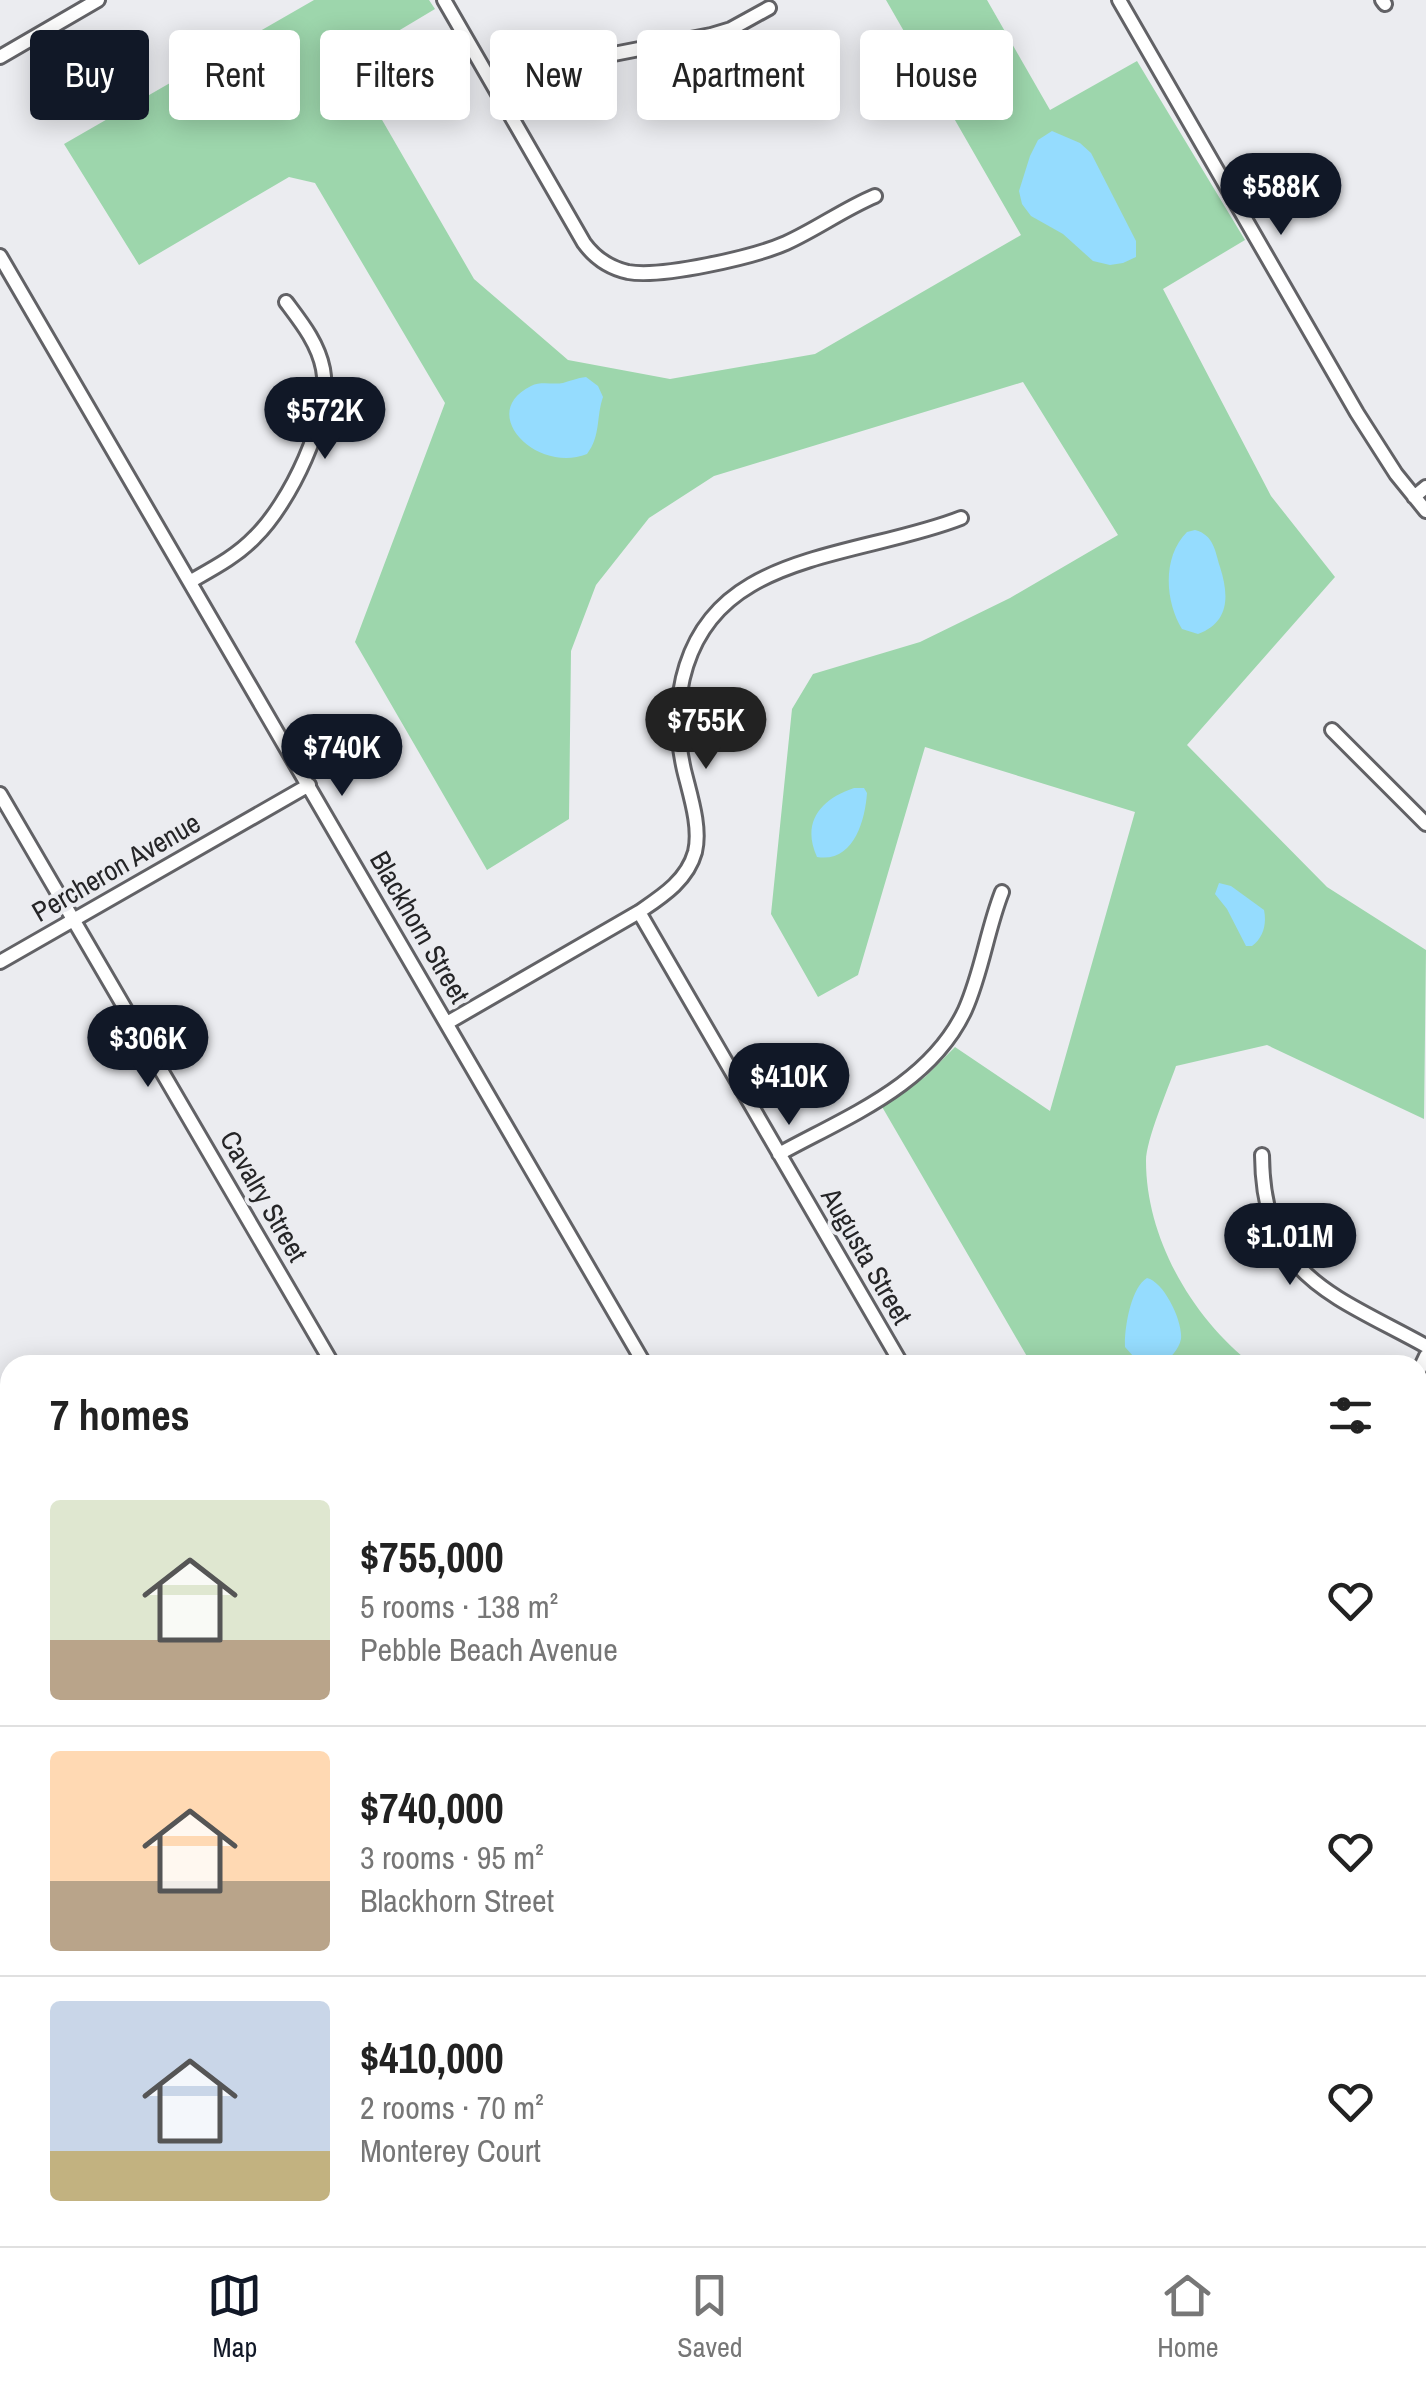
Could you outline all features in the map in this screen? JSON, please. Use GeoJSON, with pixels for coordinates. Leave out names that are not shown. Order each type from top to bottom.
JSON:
{"type":"FeatureCollection","features":[{"type":"Feature","properties":{"kind":"street"},"geometry":{"type":"LineString","coordinates":[[0,57],[98,0]]}},
{"type":"Feature","properties":{"kind":"street"},"geometry":{"type":"LineString","coordinates":[[444,0],[490,80]]}},
{"type":"Feature","properties":{"kind":"street"},"geometry":{"type":"LineString","coordinates":[[1119,0],[1357,413],[1426,511]]}},
{"type":"Feature","properties":{"kind":"street"},"geometry":{"type":"LineString","coordinates":[[617,53],[731,29],[769,8]]}},
{"type":"Feature","properties":{"kind":"street"},"geometry":{"type":"LineString","coordinates":[[513,120],[590,252],[605,263],[630,272],[668,271],[756,253],[810,232],[875,196]]}},
{"type":"Feature","properties":{"kind":"street","name":"Blackhorn Street"},"geometry":{"type":"LineString","coordinates":[[0,256],[639,1355]]}},
{"type":"Feature","properties":{"kind":"street"},"geometry":{"type":"LineString","coordinates":[[192,582],[255,538],[282,502],[315,434],[325,385],[322,367],[310,337],[286,302]]}},
{"type":"Feature","properties":{"kind":"street"},"geometry":{"type":"LineString","coordinates":[[1414,497],[1426,487]]}},
{"type":"Feature","properties":{"kind":"street"},"geometry":{"type":"LineString","coordinates":[[446,1023],[639,912],[677,883],[695,852],[692,808],[678,737],[678,698],[692,648],[710,622],[750,586],[780,571],[961,518]]}},
{"type":"Feature","properties":{"kind":"street"},"geometry":{"type":"LineString","coordinates":[[1332,730],[1426,824]]}},
{"type":"Feature","properties":{"kind":"street","name":"Percheron Avenue"},"geometry":{"type":"LineString","coordinates":[[0,962],[309,785]]}},
{"type":"Feature","properties":{"kind":"street","name":"Cavalry Street"},"geometry":{"type":"LineString","coordinates":[[0,794],[327,1355]]}},
{"type":"Feature","properties":{"kind":"street"},"geometry":{"type":"LineString","coordinates":[[779,1154],[889,1093],[931,1061],[964,1011],[1002,892]]}},
{"type":"Feature","properties":{"kind":"street","name":"Augusta Street"},"geometry":{"type":"LineString","coordinates":[[639,912],[896,1355]]}},
{"type":"Feature","properties":{"kind":"street"},"geometry":{"type":"LineString","coordinates":[[1262,1155],[1262,1188],[1268,1217],[1291,1260],[1342,1300],[1426,1346]]}},
{"type":"Feature","properties":{"kind":"green space"},"geometry":{"type":"Polygon","coordinates":[[[314,0],[429,0],[435,9],[400,30],[320,30],[320,120],[382,120],[474,279],[568,360],[670,379],[815,354],[1021,235],[955,120],[1013,120],[1013,45],[1050,110],[1137,61],[1245,240],[1163,289],[1271,496],[1335,577],[1187,745],[1327,887],[1426,950],[1424,1119],[1267,1045],[1176,1066],[1147,1152],[1154,1219],[1164,1248],[1193,1301],[1241,1355],[1026,1355],[881,1105],[925,1077],[955,1047],[1050,1111],[1135,812],[925,747],[858,975],[818,997],[771,914],[792,709],[813,674],[920,642],[1010,598],[1118,535],[1023,382],[714,476],[649,518],[596,585],[571,651],[569,819],[487,870],[355,642],[445,403],[315,183],[289,177],[139,265],[64,144],[106,120],[149,120],[149,95],[169,84],[169,120],[300,120],[300,30],[262,30],[314,0]]]}},
{"type":"Feature","properties":{"kind":"green space"},"geometry":{"type":"Polygon","coordinates":[[[886,0],[987,0],[1004,30],[903,30],[886,0]]]}},
{"type":"Feature","properties":{"kind":"water"},"geometry":{"type":"Polygon","coordinates":[[[1052,131],[1080,143],[1091,153],[1136,241],[1136,257],[1110,265],[1093,261],[1063,234],[1031,216],[1022,204],[1019,191],[1030,156],[1038,140],[1052,131]]]}},
{"type":"Feature","properties":{"kind":"water"},"geometry":{"type":"Polygon","coordinates":[[[586,377],[598,386],[603,397],[587,454],[549,456],[520,438],[511,425],[510,411],[516,397],[531,386],[586,377]]]}},
{"type":"Feature","properties":{"kind":"water"},"geometry":{"type":"Polygon","coordinates":[[[1195,530],[1213,544],[1225,597],[1216,622],[1198,634],[1182,629],[1176,618],[1169,579],[1179,542],[1187,532],[1195,530]]]}},
{"type":"Feature","properties":{"kind":"water"},"geometry":{"type":"Polygon","coordinates":[[[864,788],[867,793],[855,838],[840,854],[817,857],[811,833],[817,814],[832,798],[864,788]]]}},
{"type":"Feature","properties":{"kind":"water"},"geometry":{"type":"Polygon","coordinates":[[[1219,883],[1231,886],[1264,910],[1263,930],[1252,946],[1246,946],[1215,894],[1219,883]]]}},
{"type":"Feature","properties":{"kind":"water"},"geometry":{"type":"Polygon","coordinates":[[[1147,1278],[1160,1287],[1176,1313],[1181,1339],[1172,1355],[1132,1355],[1125,1347],[1127,1320],[1141,1283],[1147,1278]]]}}]}
